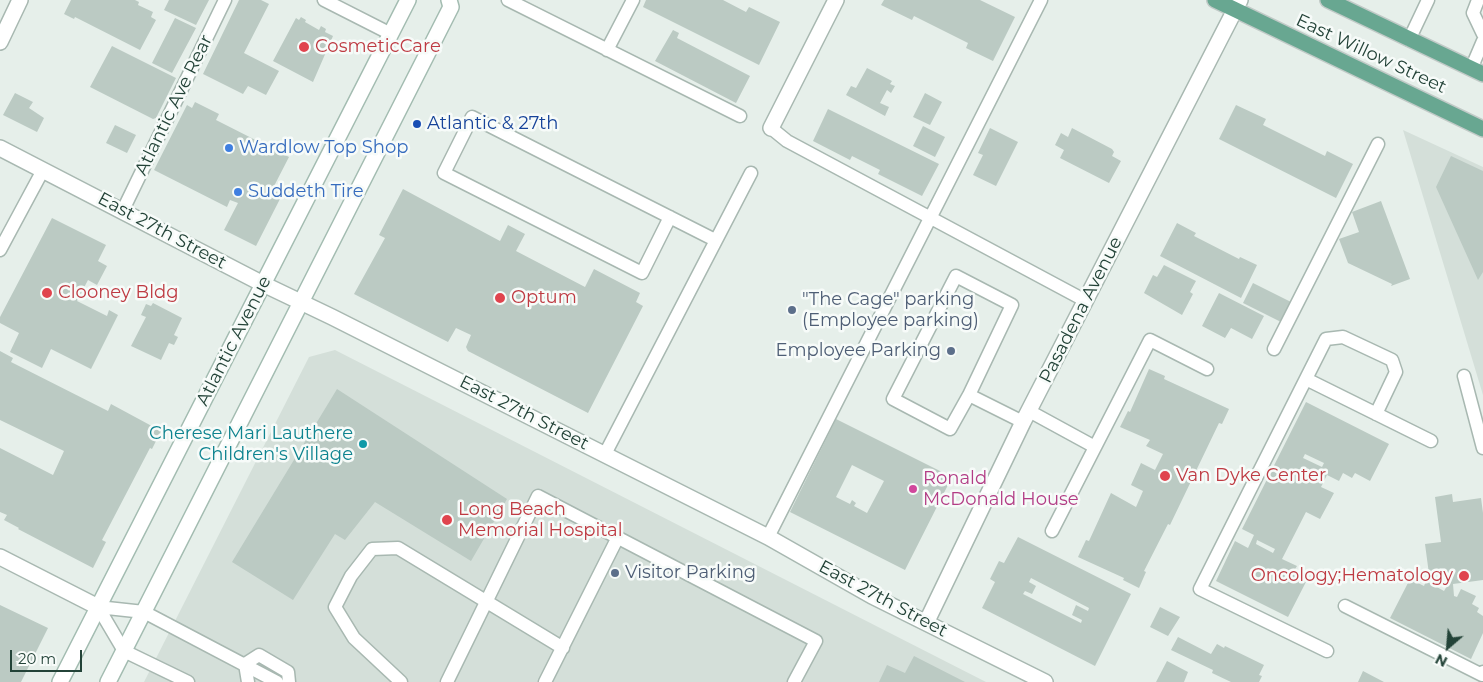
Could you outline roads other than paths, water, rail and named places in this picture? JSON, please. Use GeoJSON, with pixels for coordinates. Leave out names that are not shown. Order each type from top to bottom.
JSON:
{"type":"FeatureCollection","features":[{"type":"Feature","properties":{"kind":"main road","name":"East Willow Street"},"geometry":{"type":"LineString","coordinates":[[1216,0],[1238,5],[1483,128]]}},
{"type":"Feature","properties":{"kind":"main road","name":"East Willow Street"},"geometry":{"type":"LineString","coordinates":[[1328,0],[1477,72]]}},
{"type":"Feature","properties":{"kind":"street"},"geometry":{"type":"LineString","coordinates":[[0,42],[20,0]]}},
{"type":"Feature","properties":{"kind":"street","name":"Atlantic Avenue"},"geometry":{"type":"LineString","coordinates":[[60,682],[408,0]]}},
{"type":"Feature","properties":{"kind":"street"},"geometry":{"type":"LineString","coordinates":[[108,682],[451,7],[449,0]]}},
{"type":"Feature","properties":{"kind":"street"},"geometry":{"type":"LineString","coordinates":[[771,128],[836,0]]}},
{"type":"Feature","properties":{"kind":"street","name":"Pasadena Avenue"},"geometry":{"type":"LineString","coordinates":[[927,621],[1026,417],[1238,5]]}},
{"type":"Feature","properties":{"kind":"street","name":"East 27th Street"},"geometry":{"type":"LineString","coordinates":[[0,148],[263,284],[768,537],[872,596],[927,621],[1045,682]]}},
{"type":"Feature","properties":{"kind":"street"},"geometry":{"type":"LineString","coordinates":[[0,557],[98,607]]}},
{"type":"Feature","properties":{"kind":"lane","name":"Atlantic Ave Rear"},"geometry":{"type":"LineString","coordinates":[[123,210],[225,0]]}},
{"type":"Feature","properties":{"kind":"lane"},"geometry":{"type":"LineString","coordinates":[[324,0],[391,34]]}},
{"type":"Feature","properties":{"kind":"lane"},"geometry":{"type":"LineString","coordinates":[[508,0],[740,116]]}},
{"type":"Feature","properties":{"kind":"lane"},"geometry":{"type":"LineString","coordinates":[[607,50],[633,0]]}},
{"type":"Feature","properties":{"kind":"lane"},"geometry":{"type":"LineString","coordinates":[[768,537],[1041,0]]}},
{"type":"Feature","properties":{"kind":"lane"},"geometry":{"type":"LineString","coordinates":[[1410,40],[1428,0]]}},
{"type":"Feature","properties":{"kind":"lane"},"geometry":{"type":"LineString","coordinates":[[1478,0],[1473,13],[1483,34]]}},
{"type":"Feature","properties":{"kind":"lane"},"geometry":{"type":"LineString","coordinates":[[1477,72],[1483,41]]}},
{"type":"Feature","properties":{"kind":"lane"},"geometry":{"type":"LineString","coordinates":[[670,217],[642,273],[444,173],[472,117],[670,217],[715,240]]}},
{"type":"Feature","properties":{"kind":"lane"},"geometry":{"type":"LineString","coordinates":[[771,128],[786,141],[1086,301]]}},
{"type":"Feature","properties":{"kind":"lane"},"geometry":{"type":"LineString","coordinates":[[1274,349],[1378,144]]}},
{"type":"Feature","properties":{"kind":"lane"},"geometry":{"type":"LineString","coordinates":[[0,250],[43,170]]}},
{"type":"Feature","properties":{"kind":"lane"},"geometry":{"type":"LineString","coordinates":[[605,454],[750,172]]}},
{"type":"Feature","properties":{"kind":"lane"},"geometry":{"type":"LineString","coordinates":[[956,276],[1012,305],[968,395],[950,429],[893,399],[956,276]]}},
{"type":"Feature","properties":{"kind":"lane"},"geometry":{"type":"LineString","coordinates":[[1327,652],[1200,589],[1326,340],[1343,337],[1392,360],[1396,372],[1376,414]]}},
{"type":"Feature","properties":{"kind":"lane"},"geometry":{"type":"LineString","coordinates":[[1052,531],[1150,340],[1207,369]]}},
{"type":"Feature","properties":{"kind":"lane"},"geometry":{"type":"LineString","coordinates":[[1464,376],[1483,448]]}},
{"type":"Feature","properties":{"kind":"lane"},"geometry":{"type":"LineString","coordinates":[[1306,379],[1431,441]]}},
{"type":"Feature","properties":{"kind":"lane"},"geometry":{"type":"LineString","coordinates":[[968,395],[1026,417],[1095,447]]}},
{"type":"Feature","properties":{"kind":"lane"},"geometry":{"type":"LineString","coordinates":[[448,682],[538,496],[816,641],[794,682]]}},
{"type":"Feature","properties":{"kind":"lane"},"geometry":{"type":"LineString","coordinates":[[545,682],[618,537]]}},
{"type":"Feature","properties":{"kind":"lane"},"geometry":{"type":"LineString","coordinates":[[401,682],[354,638],[335,607],[350,576],[372,549],[398,548],[563,648]]}},
{"type":"Feature","properties":{"kind":"lane"},"geometry":{"type":"LineString","coordinates":[[1345,606],[1482,675],[1483,672]]}},
{"type":"Feature","properties":{"kind":"lane"},"geometry":{"type":"LineString","coordinates":[[98,607],[144,612],[277,682]]}},
{"type":"Feature","properties":{"kind":"lane"},"geometry":{"type":"LineString","coordinates":[[98,607],[124,651],[188,682]]}},
{"type":"Feature","properties":{"kind":"lane"},"geometry":{"type":"LineString","coordinates":[[245,664],[258,655],[288,672],[289,682]]}},
{"type":"Feature","properties":{"kind":"lane"},"geometry":{"type":"LineString","coordinates":[[245,664],[248,682]]}},
{"type":"Feature","properties":{"kind":"place","name":"CosmeticCare"},"geometry":{"type":"Point","coordinates":[304,47]}},
{"type":"Feature","properties":{"kind":"place","name":"Atlantic & 27th"},"geometry":{"type":"Point","coordinates":[417,124]}},
{"type":"Feature","properties":{"kind":"place","name":"Wardlow Top Shop"},"geometry":{"type":"Point","coordinates":[229,148]}},
{"type":"Feature","properties":{"kind":"place","name":"Suddeth Tire"},"geometry":{"type":"Point","coordinates":[238,192]}},
{"type":"Feature","properties":{"kind":"place","name":"Clooney Bldg"},"geometry":{"type":"Point","coordinates":[47,293]}},
{"type":"Feature","properties":{"kind":"place","name":"Optum"},"geometry":{"type":"Point","coordinates":[500,298]}},
{"type":"Feature","properties":{"kind":"place","name":"\"The Cage\" parking (Employee parking)"},"geometry":{"type":"Point","coordinates":[792,310]}},
{"type":"Feature","properties":{"kind":"place","name":"Employee Parking"},"geometry":{"type":"Point","coordinates":[951,351]}},
{"type":"Feature","properties":{"kind":"place","name":"Cherese Mari Lauthere Children's Village"},"geometry":{"type":"Point","coordinates":[363,444]}},
{"type":"Feature","properties":{"kind":"place","name":"Van Dyke Center"},"geometry":{"type":"Point","coordinates":[1165,476]}},
{"type":"Feature","properties":{"kind":"place","name":"Ronald McDonald House"},"geometry":{"type":"Point","coordinates":[913,489]}},
{"type":"Feature","properties":{"kind":"place","name":"Long Beach Memorial Hospital"},"geometry":{"type":"Point","coordinates":[447,520]}},
{"type":"Feature","properties":{"kind":"place","name":"Visitor Parking"},"geometry":{"type":"Point","coordinates":[615,573]}},
{"type":"Feature","properties":{"kind":"place","name":"Oncology;Hematology"},"geometry":{"type":"Point","coordinates":[1464,576]}}]}
